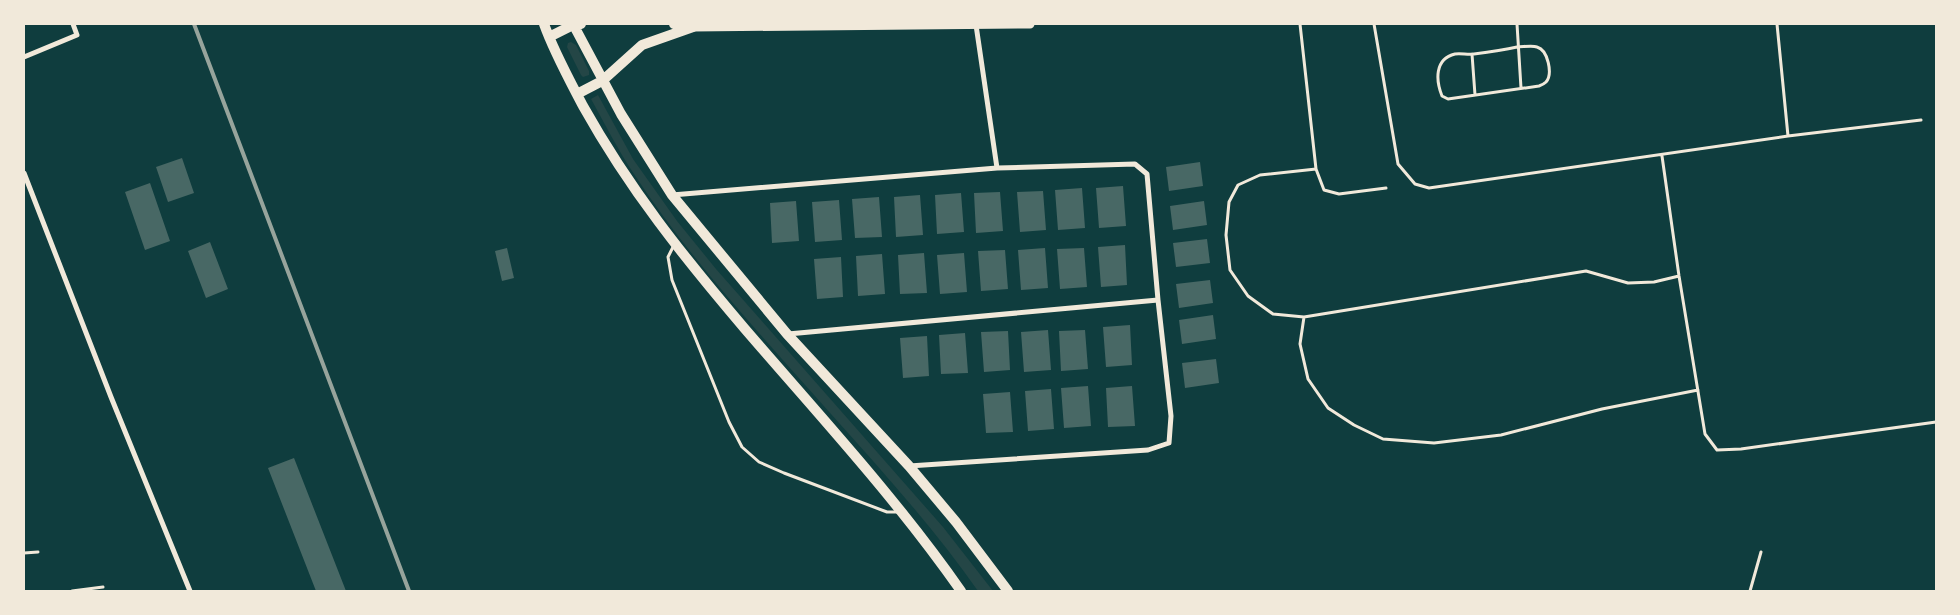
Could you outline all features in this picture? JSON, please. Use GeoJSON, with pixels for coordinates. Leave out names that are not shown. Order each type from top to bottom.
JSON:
{"type":"FeatureCollection","features":[{"type":"Feature","properties":{"kind":"main road"},"geometry":{"type":"LineString","coordinates":[[544,24],[577,94],[604,144],[674,244],[903,512],[961,591]]}},
{"type":"Feature","properties":{"kind":"main road"},"geometry":{"type":"LineString","coordinates":[[549,37],[576,24],[602,81],[643,152],[672,195],[787,334],[909,466],[985,559],[1008,591]]}},
{"type":"Feature","properties":{"kind":"main road"},"geometry":{"type":"LineString","coordinates":[[674,24],[693,27]]}},
{"type":"Feature","properties":{"kind":"main road"},"geometry":{"type":"LineString","coordinates":[[577,94],[602,81],[642,44],[693,27]]}},
{"type":"Feature","properties":{"kind":"main road"},"geometry":{"type":"LineString","coordinates":[[985,559],[1017,591]]}},
{"type":"Feature","properties":{"kind":"street"},"geometry":{"type":"LineString","coordinates":[[24,57],[78,34],[73,24]]}},
{"type":"Feature","properties":{"kind":"street"},"geometry":{"type":"LineString","coordinates":[[693,27],[1030,24]]}},
{"type":"Feature","properties":{"kind":"street"},"geometry":{"type":"LineString","coordinates":[[976,25],[997,168]]}},
{"type":"Feature","properties":{"kind":"street"},"geometry":{"type":"LineString","coordinates":[[672,195],[997,168],[1135,164],[1147,174],[1171,416],[1169,443],[1148,450],[909,466]]}},
{"type":"Feature","properties":{"kind":"street"},"geometry":{"type":"LineString","coordinates":[[24,173],[111,397],[190,591]]}},
{"type":"Feature","properties":{"kind":"street"},"geometry":{"type":"LineString","coordinates":[[787,334],[1158,300]]}},
{"type":"Feature","properties":{"kind":"lane"},"geometry":{"type":"LineString","coordinates":[[1300,24],[1316,169],[1324,190],[1339,194],[1386,188]]}},
{"type":"Feature","properties":{"kind":"lane"},"geometry":{"type":"LineString","coordinates":[[1374,24],[1398,164],[1415,184],[1429,188],[1662,156],[1788,136],[1920,120]]}},
{"type":"Feature","properties":{"kind":"lane"},"geometry":{"type":"LineString","coordinates":[[1517,24],[1521,88]]}},
{"type":"Feature","properties":{"kind":"lane"},"geometry":{"type":"LineString","coordinates":[[1777,24],[1788,136]]}},
{"type":"Feature","properties":{"kind":"lane"},"geometry":{"type":"LineString","coordinates":[[1537,47],[1544,51],[1548,61],[1549,76],[1546,82],[1539,86],[1448,99],[1442,96],[1438,86],[1437,70],[1442,62],[1454,54],[1472,54],[1537,47]]}},
{"type":"Feature","properties":{"kind":"lane"},"geometry":{"type":"LineString","coordinates":[[1472,54],[1475,95]]}},
{"type":"Feature","properties":{"kind":"lane"},"geometry":{"type":"LineString","coordinates":[[1662,156],[1679,276],[1705,434],[1717,450],[1741,449],[1936,422]]}},
{"type":"Feature","properties":{"kind":"lane"},"geometry":{"type":"LineString","coordinates":[[1316,169],[1260,175],[1238,185],[1229,202],[1226,235],[1230,270],[1248,296],[1273,314],[1304,317],[1586,271],[1628,283],[1654,282],[1679,276]]}},
{"type":"Feature","properties":{"kind":"lane"},"geometry":{"type":"LineString","coordinates":[[674,244],[668,257],[672,280],[729,422],[742,447],[759,462],[784,473],[887,512],[903,512]]}},
{"type":"Feature","properties":{"kind":"lane"},"geometry":{"type":"LineString","coordinates":[[1304,317],[1300,344],[1308,379],[1328,408],[1354,425],[1384,439],[1434,443],[1501,435],[1602,409],[1698,390]]}},
{"type":"Feature","properties":{"kind":"lane"},"geometry":{"type":"LineString","coordinates":[[24,553],[38,552]]}},
{"type":"Feature","properties":{"kind":"lane"},"geometry":{"type":"LineString","coordinates":[[1750,591],[1761,552]]}},
{"type":"Feature","properties":{"kind":"lane"},"geometry":{"type":"LineString","coordinates":[[72,591],[103,588]]}},
{"type":"Feature","properties":{"kind":"shaded area"},"geometry":{"type":"Polygon","coordinates":[[[571,42],[576,45],[589,71],[589,75],[583,77],[581,75],[567,47],[568,43],[571,42]]]}},
{"type":"Feature","properties":{"kind":"shaded area"},"geometry":{"type":"Polygon","coordinates":[[[598,95],[633,159],[677,221],[716,269],[943,527],[993,591],[978,591],[907,500],[754,327],[679,237],[622,156],[591,99],[598,95]]]}},
{"type":"Feature","properties":{"kind":"building"},"geometry":{"type":"Polygon","coordinates":[[[182,158],[194,193],[168,202],[156,167],[182,158]]]}},
{"type":"Feature","properties":{"kind":"building"},"geometry":{"type":"Polygon","coordinates":[[[1200,162],[1203,186],[1169,191],[1166,167],[1200,162]]]}},
{"type":"Feature","properties":{"kind":"building"},"geometry":{"type":"Polygon","coordinates":[[[150,183],[170,241],[145,250],[125,192],[150,183]]]}},
{"type":"Feature","properties":{"kind":"building"},"geometry":{"type":"Polygon","coordinates":[[[1123,186],[1126,226],[1099,228],[1096,188],[1123,186]]]}},
{"type":"Feature","properties":{"kind":"building"},"geometry":{"type":"Polygon","coordinates":[[[1082,188],[1085,228],[1058,230],[1055,190],[1082,188]]]}},
{"type":"Feature","properties":{"kind":"building"},"geometry":{"type":"Polygon","coordinates":[[[1043,191],[1046,230],[1020,232],[1017,192],[1043,191]]]}},
{"type":"Feature","properties":{"kind":"building"},"geometry":{"type":"Polygon","coordinates":[[[1000,192],[1003,231],[976,233],[974,193],[1000,192]]]}},
{"type":"Feature","properties":{"kind":"building"},"geometry":{"type":"Polygon","coordinates":[[[961,193],[964,232],[937,234],[935,195],[961,193]]]}},
{"type":"Feature","properties":{"kind":"building"},"geometry":{"type":"Polygon","coordinates":[[[920,195],[923,235],[896,237],[894,197],[920,195]]]}},
{"type":"Feature","properties":{"kind":"building"},"geometry":{"type":"Polygon","coordinates":[[[879,197],[882,237],[855,238],[852,199],[879,197]]]}},
{"type":"Feature","properties":{"kind":"building"},"geometry":{"type":"Polygon","coordinates":[[[839,200],[842,240],[815,242],[812,202],[839,200]]]}},
{"type":"Feature","properties":{"kind":"building"},"geometry":{"type":"Polygon","coordinates":[[[796,201],[799,241],[772,243],[770,203],[796,201]]]}},
{"type":"Feature","properties":{"kind":"building"},"geometry":{"type":"Polygon","coordinates":[[[1204,201],[1207,225],[1173,230],[1170,206],[1204,201]]]}},
{"type":"Feature","properties":{"kind":"building"},"geometry":{"type":"Polygon","coordinates":[[[1207,239],[1210,263],[1176,267],[1173,243],[1207,239]]]}},
{"type":"Feature","properties":{"kind":"building"},"geometry":{"type":"Polygon","coordinates":[[[210,242],[228,289],[206,298],[188,251],[210,242]]]}},
{"type":"Feature","properties":{"kind":"building"},"geometry":{"type":"Polygon","coordinates":[[[1125,245],[1127,285],[1101,287],[1098,247],[1125,245]]]}},
{"type":"Feature","properties":{"kind":"building"},"geometry":{"type":"Polygon","coordinates":[[[507,248],[514,278],[502,281],[495,251],[507,248]]]}},
{"type":"Feature","properties":{"kind":"building"},"geometry":{"type":"Polygon","coordinates":[[[1045,248],[1048,288],[1021,290],[1018,250],[1045,248]]]}},
{"type":"Feature","properties":{"kind":"building"},"geometry":{"type":"Polygon","coordinates":[[[1084,248],[1087,287],[1060,289],[1057,249],[1084,248]]]}},
{"type":"Feature","properties":{"kind":"building"},"geometry":{"type":"Polygon","coordinates":[[[1005,250],[1008,289],[981,291],[978,251],[1005,250]]]}},
{"type":"Feature","properties":{"kind":"building"},"geometry":{"type":"Polygon","coordinates":[[[924,253],[927,293],[900,294],[898,255],[924,253]]]}},
{"type":"Feature","properties":{"kind":"building"},"geometry":{"type":"Polygon","coordinates":[[[964,253],[967,292],[940,294],[937,255],[964,253]]]}},
{"type":"Feature","properties":{"kind":"building"},"geometry":{"type":"Polygon","coordinates":[[[882,254],[885,294],[858,296],[856,256],[882,254]]]}},
{"type":"Feature","properties":{"kind":"building"},"geometry":{"type":"Polygon","coordinates":[[[841,257],[843,297],[817,299],[814,259],[841,257]]]}},
{"type":"Feature","properties":{"kind":"building"},"geometry":{"type":"Polygon","coordinates":[[[1210,280],[1213,303],[1179,308],[1176,284],[1210,280]]]}},
{"type":"Feature","properties":{"kind":"building"},"geometry":{"type":"Polygon","coordinates":[[[1213,315],[1216,339],[1182,344],[1179,320],[1213,315]]]}},
{"type":"Feature","properties":{"kind":"building"},"geometry":{"type":"Polygon","coordinates":[[[1130,325],[1132,365],[1106,367],[1103,327],[1130,325]]]}},
{"type":"Feature","properties":{"kind":"building"},"geometry":{"type":"Polygon","coordinates":[[[1048,330],[1051,370],[1024,372],[1021,332],[1048,330]]]}},
{"type":"Feature","properties":{"kind":"building"},"geometry":{"type":"Polygon","coordinates":[[[1085,330],[1088,369],[1061,371],[1059,331],[1085,330]]]}},
{"type":"Feature","properties":{"kind":"building"},"geometry":{"type":"Polygon","coordinates":[[[1008,331],[1010,370],[984,372],[981,332],[1008,331]]]}},
{"type":"Feature","properties":{"kind":"building"},"geometry":{"type":"Polygon","coordinates":[[[965,333],[968,373],[941,374],[939,335],[965,333]]]}},
{"type":"Feature","properties":{"kind":"building"},"geometry":{"type":"Polygon","coordinates":[[[927,336],[929,376],[903,378],[900,338],[927,336]]]}},
{"type":"Feature","properties":{"kind":"building"},"geometry":{"type":"Polygon","coordinates":[[[1216,359],[1219,383],[1185,388],[1182,363],[1216,359]]]}},
{"type":"Feature","properties":{"kind":"building"},"geometry":{"type":"Polygon","coordinates":[[[1088,386],[1091,426],[1064,428],[1061,388],[1088,386]]]}},
{"type":"Feature","properties":{"kind":"building"},"geometry":{"type":"Polygon","coordinates":[[[1132,386],[1135,426],[1108,427],[1106,388],[1132,386]]]}},
{"type":"Feature","properties":{"kind":"building"},"geometry":{"type":"Polygon","coordinates":[[[1051,389],[1054,429],[1028,431],[1025,391],[1051,389]]]}},
{"type":"Feature","properties":{"kind":"building"},"geometry":{"type":"Polygon","coordinates":[[[1010,392],[1013,432],[986,433],[983,394],[1010,392]]]}},
{"type":"Feature","properties":{"kind":"building"},"geometry":{"type":"Polygon","coordinates":[[[294,458],[346,591],[316,591],[268,468],[294,458]]]}},
{"type":"Feature","properties":{"kind":"railway"},"geometry":{"type":"LineString","coordinates":[[194,24],[409,591]]}}]}
